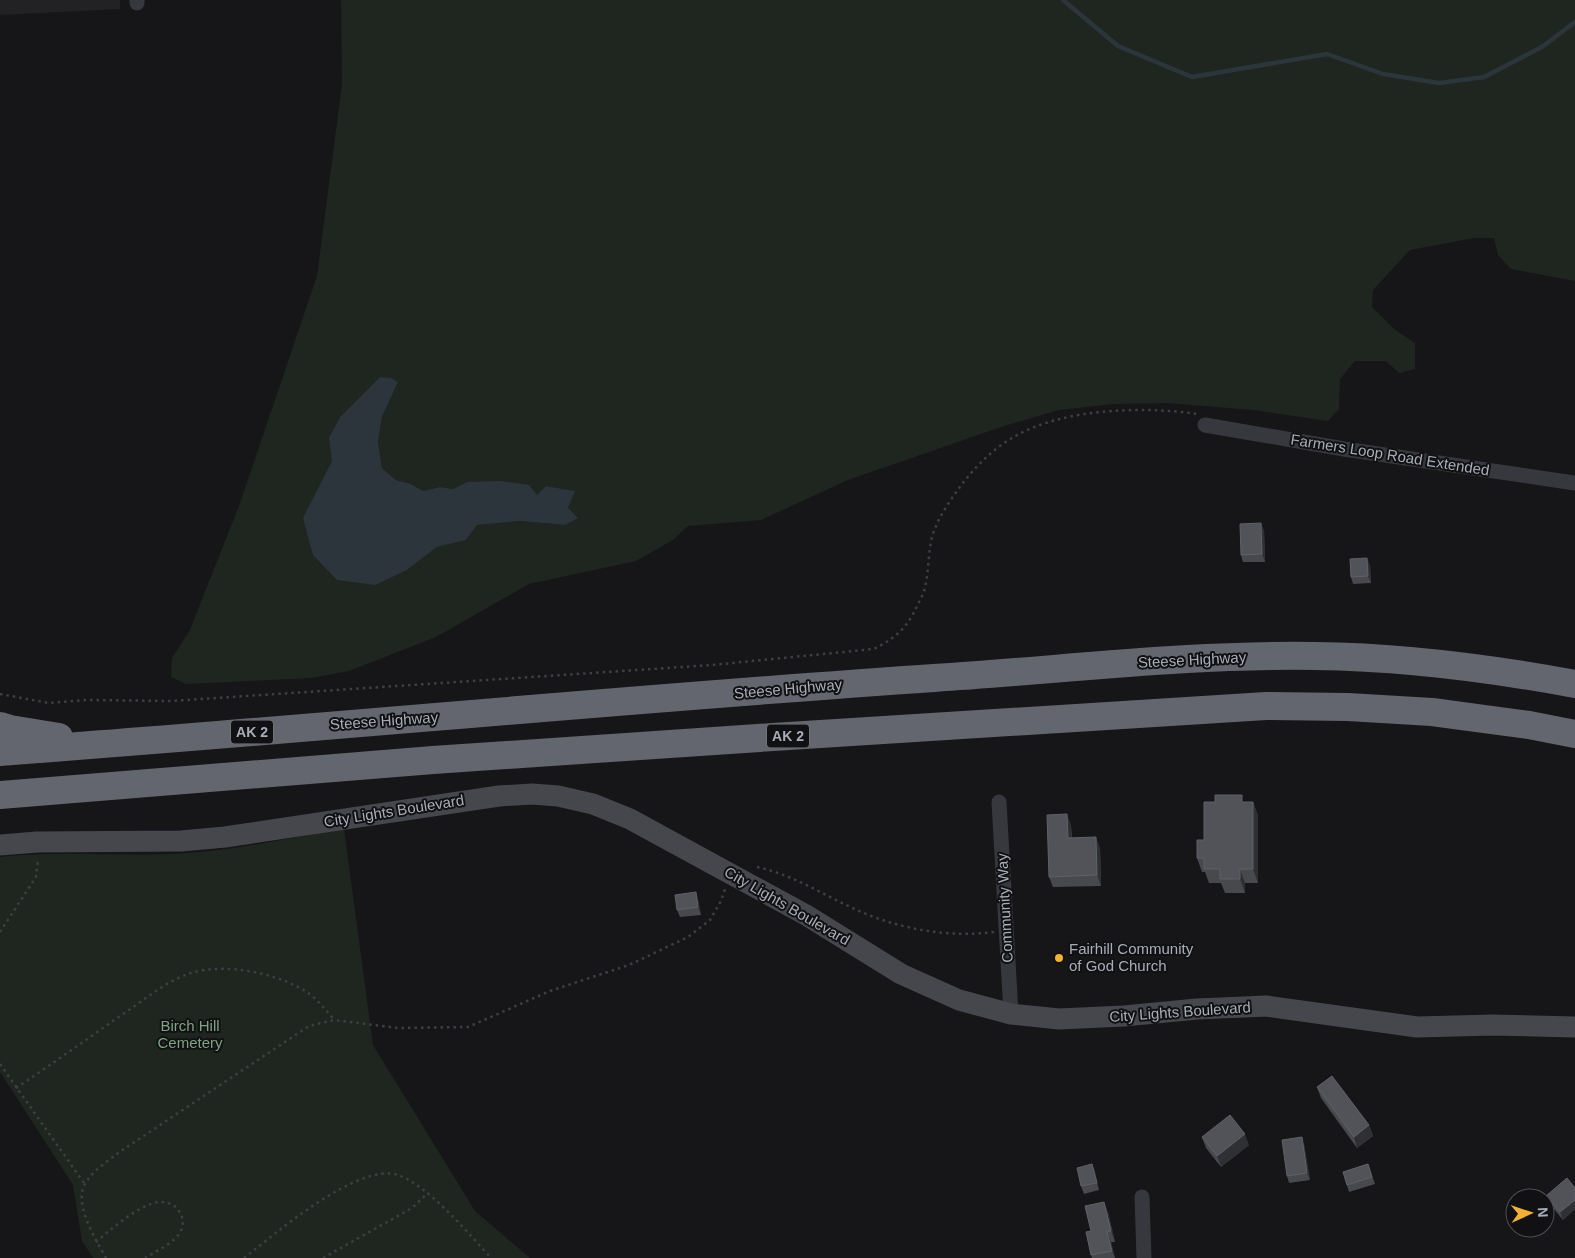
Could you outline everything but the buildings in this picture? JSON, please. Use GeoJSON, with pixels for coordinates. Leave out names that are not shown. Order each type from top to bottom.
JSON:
{"type":"FeatureCollection","features":[{"type":"Feature","properties":{"kind":"highway","name":"Steese Highway"},"geometry":{"type":"LineString","coordinates":[[0,752],[856,683],[1224,657],[1315,656],[1389,659],[1516,673],[1575,684]]}},
{"type":"Feature","properties":{"kind":"highway","name":"AK 2"},"geometry":{"type":"LineString","coordinates":[[0,795],[823,733],[1266,706],[1348,707],[1432,712],[1529,725],[1575,734]]}},
{"type":"Feature","properties":{"kind":"highway"},"geometry":{"type":"LineString","coordinates":[[0,726],[19,731],[108,744]]}},
{"type":"Feature","properties":{"kind":"street","name":"Farmers Loop Road Extended"},"geometry":{"type":"LineString","coordinates":[[1205,420],[1344,449],[1575,483]]}},
{"type":"Feature","properties":{"kind":"street","name":"City Lights Boulevard"},"geometry":{"type":"LineString","coordinates":[[0,845],[17,842],[181,841],[499,796],[532,794],[558,796],[593,804],[630,818],[730,872],[901,974],[959,1000],[1011,1014],[1068,1018],[1266,1006],[1418,1027],[1493,1025],[1575,1027]]}},
{"type":"Feature","properties":{"kind":"street","name":"Community Way"},"geometry":{"type":"LineString","coordinates":[[999,802],[1011,1014]]}},
{"type":"Feature","properties":{"kind":"street"},"geometry":{"type":"LineString","coordinates":[[1142,1197],[1144,1258]]}},
{"type":"Feature","properties":{"kind":"path"},"geometry":{"type":"LineString","coordinates":[[0,694],[49,703],[86,700],[171,702],[712,665],[874,649],[893,639],[904,630],[913,615],[925,588],[932,538],[944,510],[964,481],[994,451],[1012,438],[1054,421],[1074,416],[1131,410],[1172,410],[1205,420]]}},
{"type":"Feature","properties":{"kind":"path"},"geometry":{"type":"LineString","coordinates":[[0,932],[36,877],[38,864],[37,842]]}},
{"type":"Feature","properties":{"kind":"path"},"geometry":{"type":"LineString","coordinates":[[106,1258],[88,1227],[82,1197],[85,1183],[98,1168],[310,1026],[334,1020],[398,1028],[468,1028],[550,992],[629,965],[688,938],[710,920],[722,900],[730,872],[747,865],[773,871],[808,885],[860,911],[907,927],[972,935],[1006,930]]}},
{"type":"Feature","properties":{"kind":"path"},"geometry":{"type":"LineString","coordinates":[[16,1088],[163,987],[191,973],[213,969],[240,970],[283,981],[310,994],[334,1020]]}},
{"type":"Feature","properties":{"kind":"path"},"geometry":{"type":"LineString","coordinates":[[0,1064],[85,1183]]}},
{"type":"Feature","properties":{"kind":"path"},"geometry":{"type":"LineString","coordinates":[[244,1258],[325,1198],[352,1182],[381,1174],[396,1174],[408,1179],[428,1193],[464,1227],[492,1258]]}},
{"type":"Feature","properties":{"kind":"path"},"geometry":{"type":"LineString","coordinates":[[323,1258],[412,1208],[428,1193]]}},
{"type":"Feature","properties":{"kind":"path"},"geometry":{"type":"LineString","coordinates":[[96,1242],[147,1206],[158,1202],[170,1203],[176,1206],[183,1221],[181,1232],[175,1240],[145,1258]]}},
{"type":"Feature","properties":{"kind":"shaded area"},"geometry":{"type":"Polygon","coordinates":[[[0,0],[120,0],[120,9],[0,15],[0,0]]]}},
{"type":"Feature","properties":{"kind":"shaded area"},"geometry":{"type":"Polygon","coordinates":[[[380,377],[391,378],[398,382],[382,417],[378,442],[382,468],[396,480],[411,484],[423,491],[440,487],[453,489],[467,482],[500,481],[529,485],[537,495],[546,486],[575,491],[568,508],[578,518],[565,525],[520,521],[477,525],[466,540],[437,547],[407,570],[375,585],[337,580],[313,555],[303,518],[332,461],[329,438],[340,417],[380,377]]]}},
{"type":"Feature","properties":{"kind":"green space"},"geometry":{"type":"Polygon","coordinates":[[[341,0],[1575,0],[1575,281],[1511,269],[1498,255],[1494,238],[1474,238],[1410,250],[1373,290],[1372,307],[1394,329],[1415,343],[1415,369],[1399,373],[1386,361],[1355,361],[1340,379],[1339,409],[1328,421],[1253,410],[1167,403],[1113,404],[1059,410],[1004,426],[848,480],[761,520],[688,526],[673,540],[636,561],[529,584],[436,637],[349,671],[311,678],[186,684],[171,677],[172,658],[189,632],[239,506],[317,276],[342,84],[341,0]],[[380,377],[340,417],[332,461],[320,486],[407,570],[437,547],[466,540],[477,525],[520,521],[565,525],[574,491],[546,486],[537,495],[467,482],[453,489],[440,487],[423,491],[411,484],[396,480],[382,468],[378,442],[382,417],[398,382],[380,377]]]}},
{"type":"Feature","properties":{"kind":"green space","name":"Birch Hill Cemetery"},"geometry":{"type":"Polygon","coordinates":[[[344,829],[373,1045],[475,1211],[530,1258],[93,1258],[82,1241],[73,1185],[0,1072],[0,857],[43,854],[150,855],[193,853],[236,848],[344,829]]]}},
{"type":"Feature","properties":{"kind":"waterway"},"geometry":{"type":"LineString","coordinates":[[1063,0],[1118,46],[1192,77],[1327,54],[1383,74],[1439,83],[1484,77],[1542,47],[1575,22]]}},
{"type":"Feature","properties":{"kind":"place","name":"Fairhill Community of God Church"},"geometry":{"type":"Point","coordinates":[1059,958]}}]}
